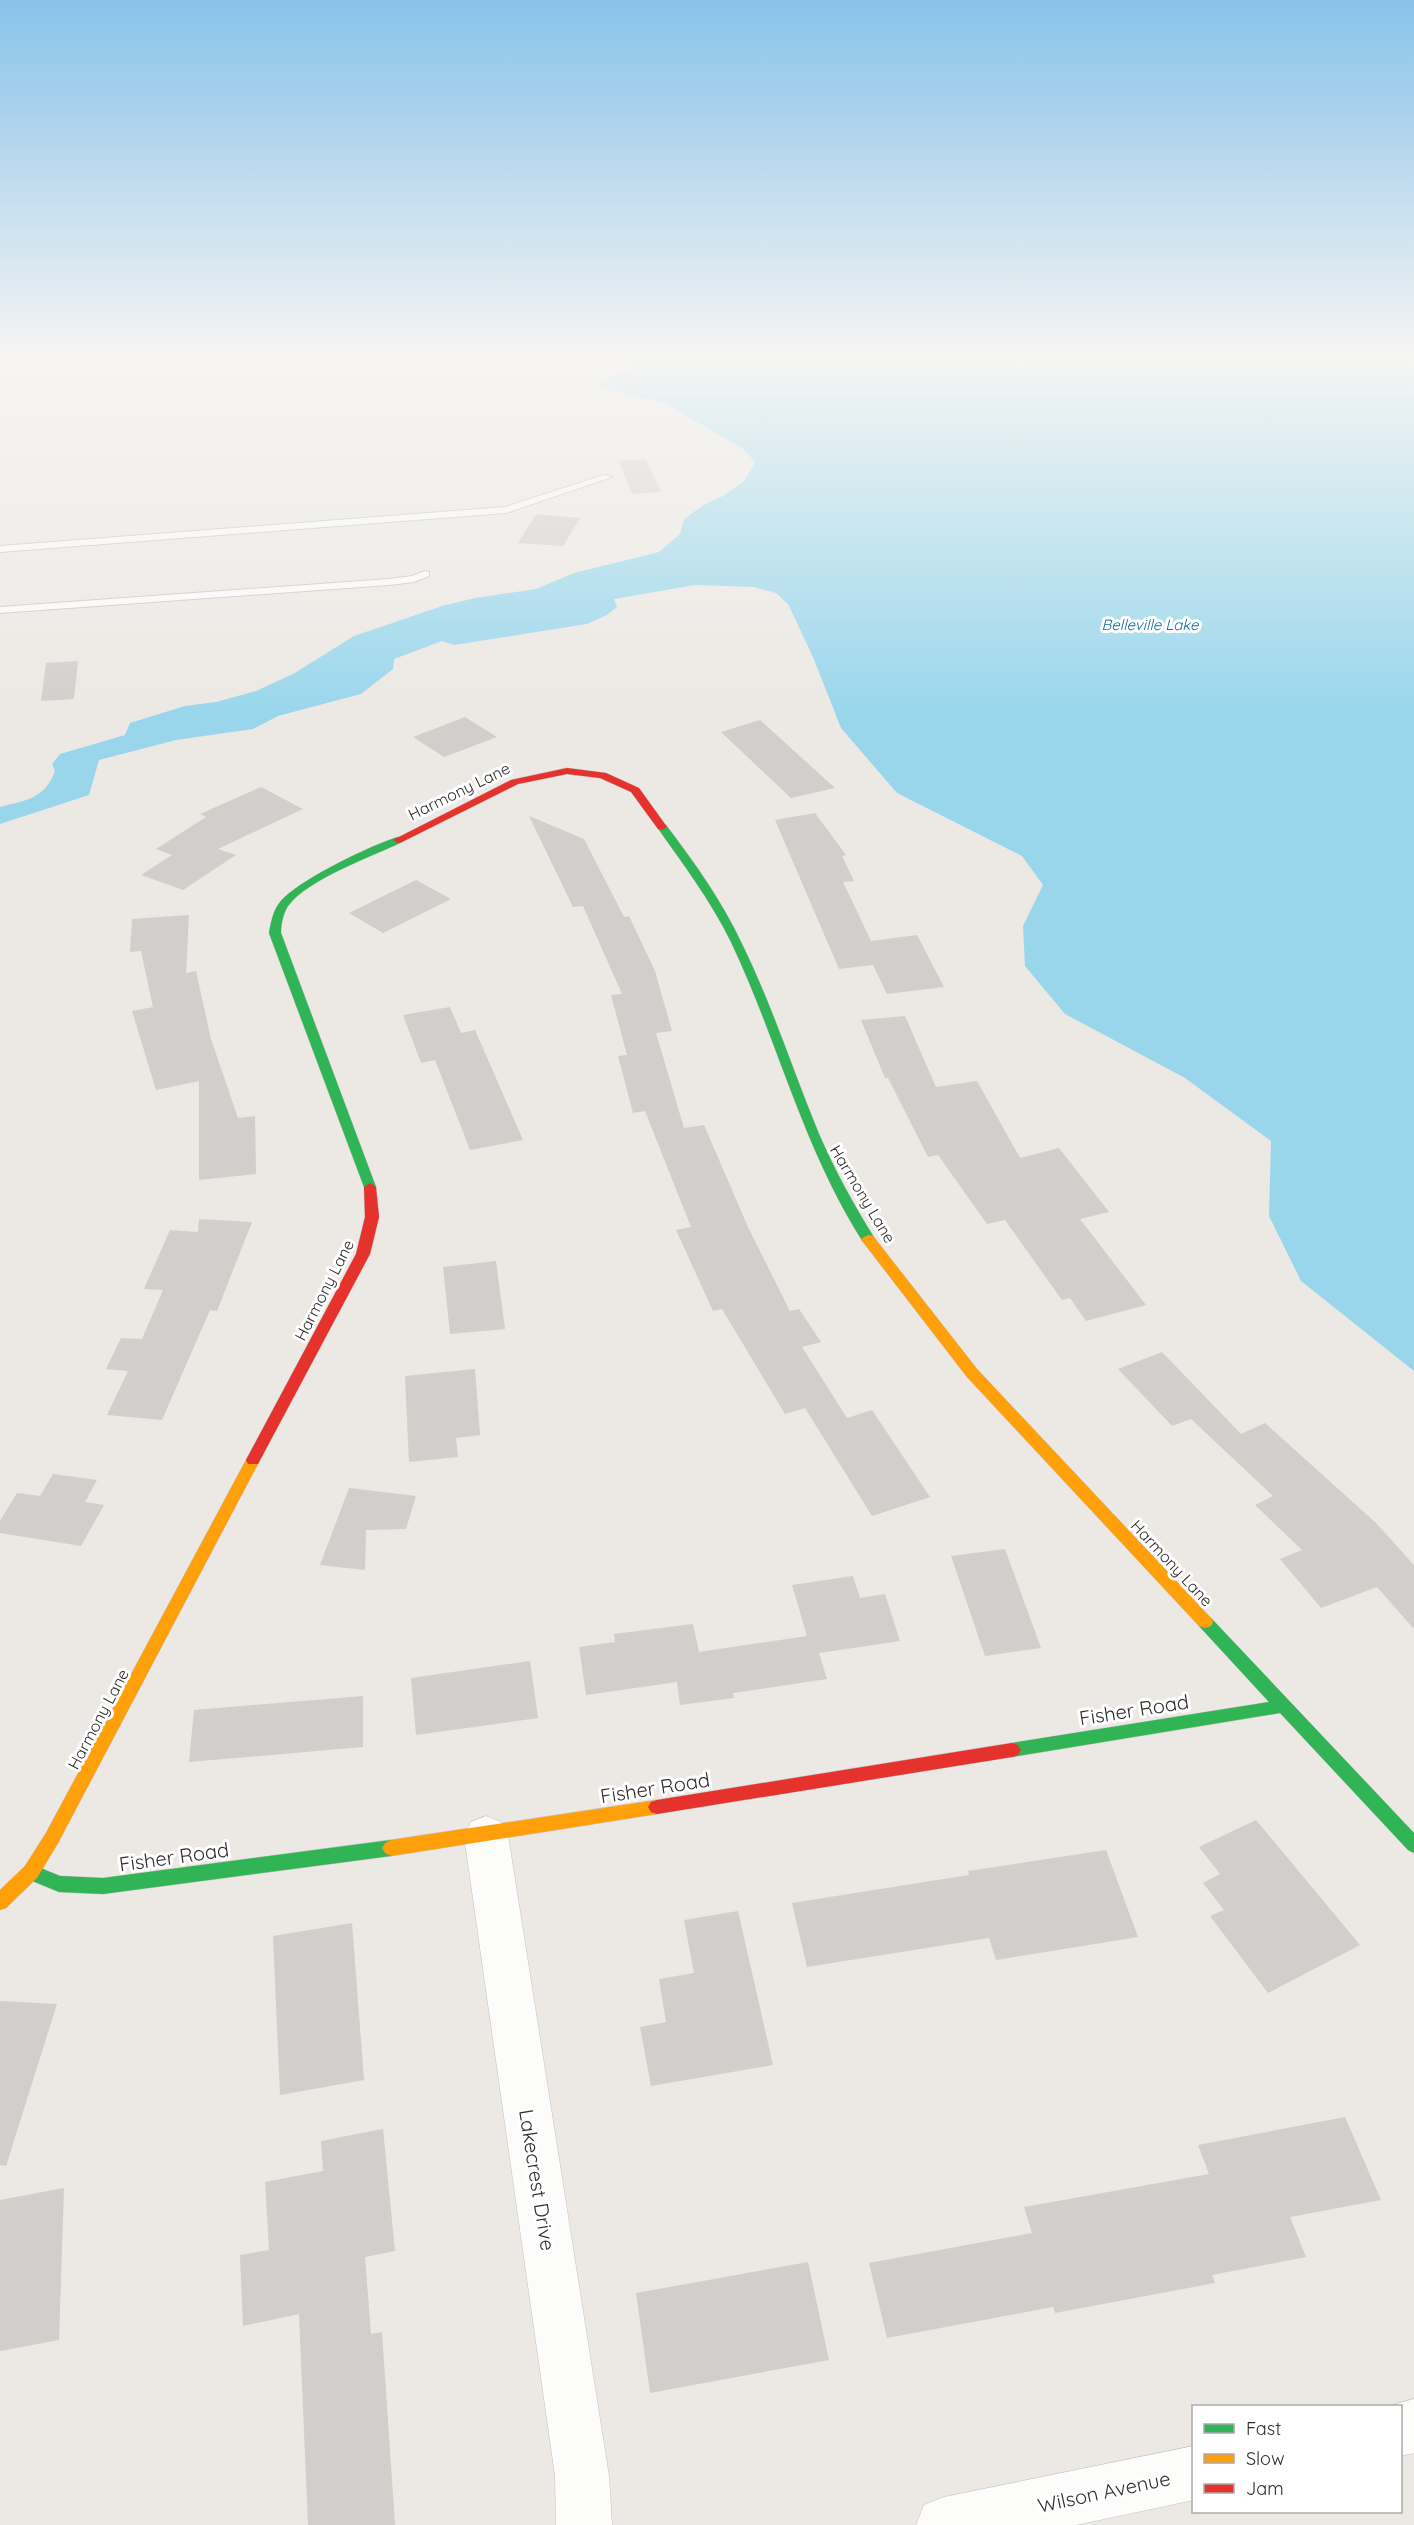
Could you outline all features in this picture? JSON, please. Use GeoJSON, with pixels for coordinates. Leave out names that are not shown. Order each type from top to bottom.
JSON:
{"type":"FeatureCollection","features":[{"type":"Feature","properties":{"kind":"street","name":"Harmony Lane"},"geometry":{"type":"LineString","coordinates":[[0,1902],[31,1872],[104,1745],[363,1254],[373,1225],[374,1202],[369,1180],[275,933],[275,920],[280,909],[299,890],[498,789],[527,776],[576,770],[599,773],[621,780],[635,790],[728,923],[750,972],[817,1148],[842,1197],[865,1234],[921,1311],[972,1373],[1414,1845]]}},
{"type":"Feature","properties":{"kind":"street","name":"Fisher Road"},"geometry":{"type":"LineString","coordinates":[[31,1872],[59,1884],[103,1886],[486,1835],[1284,1706]]}},
{"type":"Feature","properties":{"kind":"street","name":"Lakecrest Drive"},"geometry":{"type":"LineString","coordinates":[[486,1835],[580,2464],[584,2525]]}},
{"type":"Feature","properties":{"kind":"street","name":"Wilson Avenue"},"geometry":{"type":"LineString","coordinates":[[944,2525],[1192,2473]]}},
{"type":"Feature","properties":{"kind":"lane"},"geometry":{"type":"LineString","coordinates":[[0,549],[506,510],[602,479]]}},
{"type":"Feature","properties":{"kind":"lane"},"geometry":{"type":"LineString","coordinates":[[0,610],[389,582],[414,579],[425,574]]}},
{"type":"Feature","properties":{"kind":"water","name":"Belleville Lake"},"geometry":{"type":"Polygon","coordinates":[[[1414,479],[1414,1371],[1301,1281],[1269,1216],[1271,1141],[1185,1078],[1065,1014],[1025,966],[1023,926],[1043,885],[1022,856],[897,793],[841,728],[813,657],[788,604],[776,593],[754,587],[695,585],[614,599],[617,607],[607,615],[587,624],[454,645],[442,641],[394,659],[393,669],[361,694],[278,716],[253,729],[176,740],[99,760],[89,795],[0,824],[0,807],[26,800],[40,793],[51,780],[55,771],[52,764],[60,754],[125,735],[130,723],[185,706],[216,702],[256,691],[293,674],[354,636],[442,606],[475,598],[536,589],[574,573],[659,552],[680,534],[684,519],[702,506],[725,495],[745,480],[1414,479]]]}},
{"type":"Feature","properties":{"kind":"building"},"geometry":{"type":"Polygon","coordinates":[[[626,479],[655,479],[661,492],[632,494],[626,479]]]}},
{"type":"Feature","properties":{"kind":"building"},"geometry":{"type":"Polygon","coordinates":[[[536,514],[580,518],[563,546],[518,543],[536,514]]]}},
{"type":"Feature","properties":{"kind":"building"},"geometry":{"type":"Polygon","coordinates":[[[78,661],[74,699],[41,701],[46,663],[78,661]]]}},
{"type":"Feature","properties":{"kind":"building"},"geometry":{"type":"Polygon","coordinates":[[[465,717],[497,737],[444,757],[413,737],[465,717]]]}},
{"type":"Feature","properties":{"kind":"building"},"geometry":{"type":"Polygon","coordinates":[[[760,720],[835,788],[791,798],[721,732],[760,720]]]}},
{"type":"Feature","properties":{"kind":"building"},"geometry":{"type":"Polygon","coordinates":[[[261,787],[303,809],[218,849],[236,855],[183,890],[141,875],[172,855],[156,849],[206,817],[200,814],[261,787]]]}},
{"type":"Feature","properties":{"kind":"building"},"geometry":{"type":"Polygon","coordinates":[[[815,813],[846,855],[842,856],[854,881],[843,882],[871,941],[917,935],[944,987],[887,994],[873,965],[839,969],[775,820],[815,813]]]}},
{"type":"Feature","properties":{"kind":"building"},"geometry":{"type":"Polygon","coordinates":[[[529,816],[584,839],[624,917],[629,916],[655,971],[672,1031],[656,1033],[684,1128],[704,1125],[748,1227],[790,1311],[799,1309],[821,1342],[802,1347],[847,1418],[872,1410],[930,1497],[872,1516],[805,1408],[785,1414],[722,1309],[713,1311],[676,1230],[691,1227],[645,1111],[633,1113],[618,1056],[627,1055],[611,995],[622,994],[583,906],[573,907],[529,816]]]}},
{"type":"Feature","properties":{"kind":"building"},"geometry":{"type":"Polygon","coordinates":[[[416,880],[451,899],[383,933],[349,913],[416,880]]]}},
{"type":"Feature","properties":{"kind":"building"},"geometry":{"type":"Polygon","coordinates":[[[189,915],[186,973],[196,971],[211,1039],[238,1118],[255,1116],[256,1174],[199,1180],[199,1081],[156,1090],[132,1011],[153,1007],[141,951],[130,952],[132,919],[189,915]]]}},
{"type":"Feature","properties":{"kind":"building"},"geometry":{"type":"Polygon","coordinates":[[[450,1007],[461,1033],[475,1030],[523,1140],[470,1150],[435,1060],[421,1063],[403,1015],[450,1007]]]}},
{"type":"Feature","properties":{"kind":"building"},"geometry":{"type":"Polygon","coordinates":[[[905,1016],[936,1087],[977,1081],[1020,1158],[1059,1148],[1109,1212],[1080,1219],[1146,1305],[1086,1321],[1070,1298],[1062,1300],[1005,1220],[987,1224],[938,1155],[928,1157],[888,1078],[885,1078],[861,1020],[905,1016]]]}},
{"type":"Feature","properties":{"kind":"building"},"geometry":{"type":"Polygon","coordinates":[[[199,1219],[252,1222],[217,1311],[210,1310],[162,1420],[107,1415],[128,1371],[106,1369],[121,1338],[142,1339],[163,1290],[144,1289],[170,1230],[198,1232],[199,1219]]]}},
{"type":"Feature","properties":{"kind":"building"},"geometry":{"type":"Polygon","coordinates":[[[496,1261],[505,1329],[450,1334],[443,1267],[496,1261]]]}},
{"type":"Feature","properties":{"kind":"building"},"geometry":{"type":"Polygon","coordinates":[[[1162,1352],[1241,1434],[1265,1423],[1376,1523],[1414,1565],[1414,1629],[1377,1587],[1321,1608],[1280,1559],[1302,1550],[1255,1505],[1273,1496],[1191,1419],[1172,1426],[1118,1369],[1162,1352]]]}},
{"type":"Feature","properties":{"kind":"building"},"geometry":{"type":"Polygon","coordinates":[[[475,1369],[480,1435],[456,1438],[458,1457],[409,1462],[405,1376],[475,1369]]]}},
{"type":"Feature","properties":{"kind":"building"},"geometry":{"type":"Polygon","coordinates":[[[53,1474],[97,1480],[85,1502],[104,1505],[81,1546],[0,1533],[0,1521],[17,1493],[40,1496],[53,1474]]]}},
{"type":"Feature","properties":{"kind":"building"},"geometry":{"type":"Polygon","coordinates":[[[349,1488],[416,1496],[406,1529],[366,1530],[365,1570],[320,1565],[349,1488]]]}},
{"type":"Feature","properties":{"kind":"building"},"geometry":{"type":"Polygon","coordinates":[[[1005,1549],[1041,1648],[985,1656],[951,1556],[1005,1549]]]}},
{"type":"Feature","properties":{"kind":"building"},"geometry":{"type":"Polygon","coordinates":[[[853,1576],[860,1598],[885,1594],[900,1641],[819,1653],[827,1679],[733,1693],[734,1698],[680,1705],[677,1682],[586,1695],[579,1647],[615,1642],[614,1634],[693,1624],[699,1652],[807,1636],[792,1585],[853,1576]]]}},
{"type":"Feature","properties":{"kind":"building"},"geometry":{"type":"Polygon","coordinates":[[[530,1661],[538,1718],[416,1735],[411,1678],[530,1661]]]}},
{"type":"Feature","properties":{"kind":"building"},"geometry":{"type":"Polygon","coordinates":[[[363,1696],[363,1747],[189,1762],[194,1710],[363,1696]]]}},
{"type":"Feature","properties":{"kind":"building"},"geometry":{"type":"Polygon","coordinates":[[[1256,1820],[1360,1945],[1268,1993],[1210,1916],[1224,1910],[1203,1883],[1220,1874],[1199,1847],[1256,1820]]]}},
{"type":"Feature","properties":{"kind":"building"},"geometry":{"type":"Polygon","coordinates":[[[1106,1850],[1138,1937],[996,1960],[989,1938],[807,1967],[792,1903],[969,1875],[968,1871],[1106,1850]]]}},
{"type":"Feature","properties":{"kind":"building"},"geometry":{"type":"Polygon","coordinates":[[[738,1911],[773,2065],[651,2086],[640,2027],[666,2022],[659,1979],[694,1973],[684,1920],[738,1911]]]}},
{"type":"Feature","properties":{"kind":"building"},"geometry":{"type":"Polygon","coordinates":[[[352,1923],[364,2080],[280,2095],[273,1936],[352,1923]]]}},
{"type":"Feature","properties":{"kind":"building"},"geometry":{"type":"Polygon","coordinates":[[[0,2001],[57,2004],[6,2166],[0,2165],[0,2001]]]}},
{"type":"Feature","properties":{"kind":"building"},"geometry":{"type":"Polygon","coordinates":[[[1345,2117],[1381,2200],[1290,2217],[1306,2257],[1212,2275],[1215,2283],[1055,2313],[1053,2307],[887,2338],[869,2263],[1032,2233],[1024,2207],[1209,2174],[1198,2145],[1345,2117]]]}},
{"type":"Feature","properties":{"kind":"building"},"geometry":{"type":"Polygon","coordinates":[[[383,2129],[395,2251],[365,2257],[371,2334],[382,2332],[395,2525],[308,2525],[299,2314],[243,2326],[240,2255],[269,2250],[265,2182],[323,2171],[321,2141],[383,2129]]]}},
{"type":"Feature","properties":{"kind":"building"},"geometry":{"type":"Polygon","coordinates":[[[64,2188],[59,2340],[0,2351],[0,2200],[64,2188]]]}},
{"type":"Feature","properties":{"kind":"building"},"geometry":{"type":"Polygon","coordinates":[[[808,2262],[829,2360],[650,2393],[636,2293],[808,2262]]]}},
{"type":"Feature","properties":{"kind":"traffic: fast"},"geometry":{"type":"LineString","coordinates":[[662,827],[707,891],[736,941],[829,1170],[868,1239]]}},
{"type":"Feature","properties":{"kind":"traffic: fast"},"geometry":{"type":"LineString","coordinates":[[370,1187],[275,933],[281,910],[294,894],[322,876],[398,840]]}},
{"type":"Feature","properties":{"kind":"traffic: fast"},"geometry":{"type":"LineString","coordinates":[[1205,1622],[1414,1845]]}},
{"type":"Feature","properties":{"kind":"traffic: fast"},"geometry":{"type":"LineString","coordinates":[[1012,1750],[1284,1706]]}},
{"type":"Feature","properties":{"kind":"traffic: fast"},"geometry":{"type":"LineString","coordinates":[[31,1872],[59,1884],[103,1886],[391,1848]]}},
{"type":"Feature","properties":{"kind":"traffic: slow"},"geometry":{"type":"LineString","coordinates":[[868,1239],[972,1373],[1205,1622]]}},
{"type":"Feature","properties":{"kind":"traffic: slow"},"geometry":{"type":"LineString","coordinates":[[0,1902],[31,1872],[52,1838],[253,1460]]}},
{"type":"Feature","properties":{"kind":"traffic: slow"},"geometry":{"type":"LineString","coordinates":[[391,1848],[657,1807]]}},
{"type":"Feature","properties":{"kind":"traffic: jam"},"geometry":{"type":"LineString","coordinates":[[398,840],[515,782],[567,771],[602,775],[635,790],[662,827]]}},
{"type":"Feature","properties":{"kind":"traffic: jam"},"geometry":{"type":"LineString","coordinates":[[253,1460],[363,1254],[372,1217],[370,1187]]}},
{"type":"Feature","properties":{"kind":"traffic: jam"},"geometry":{"type":"LineString","coordinates":[[657,1807],[1012,1750]]}}]}
